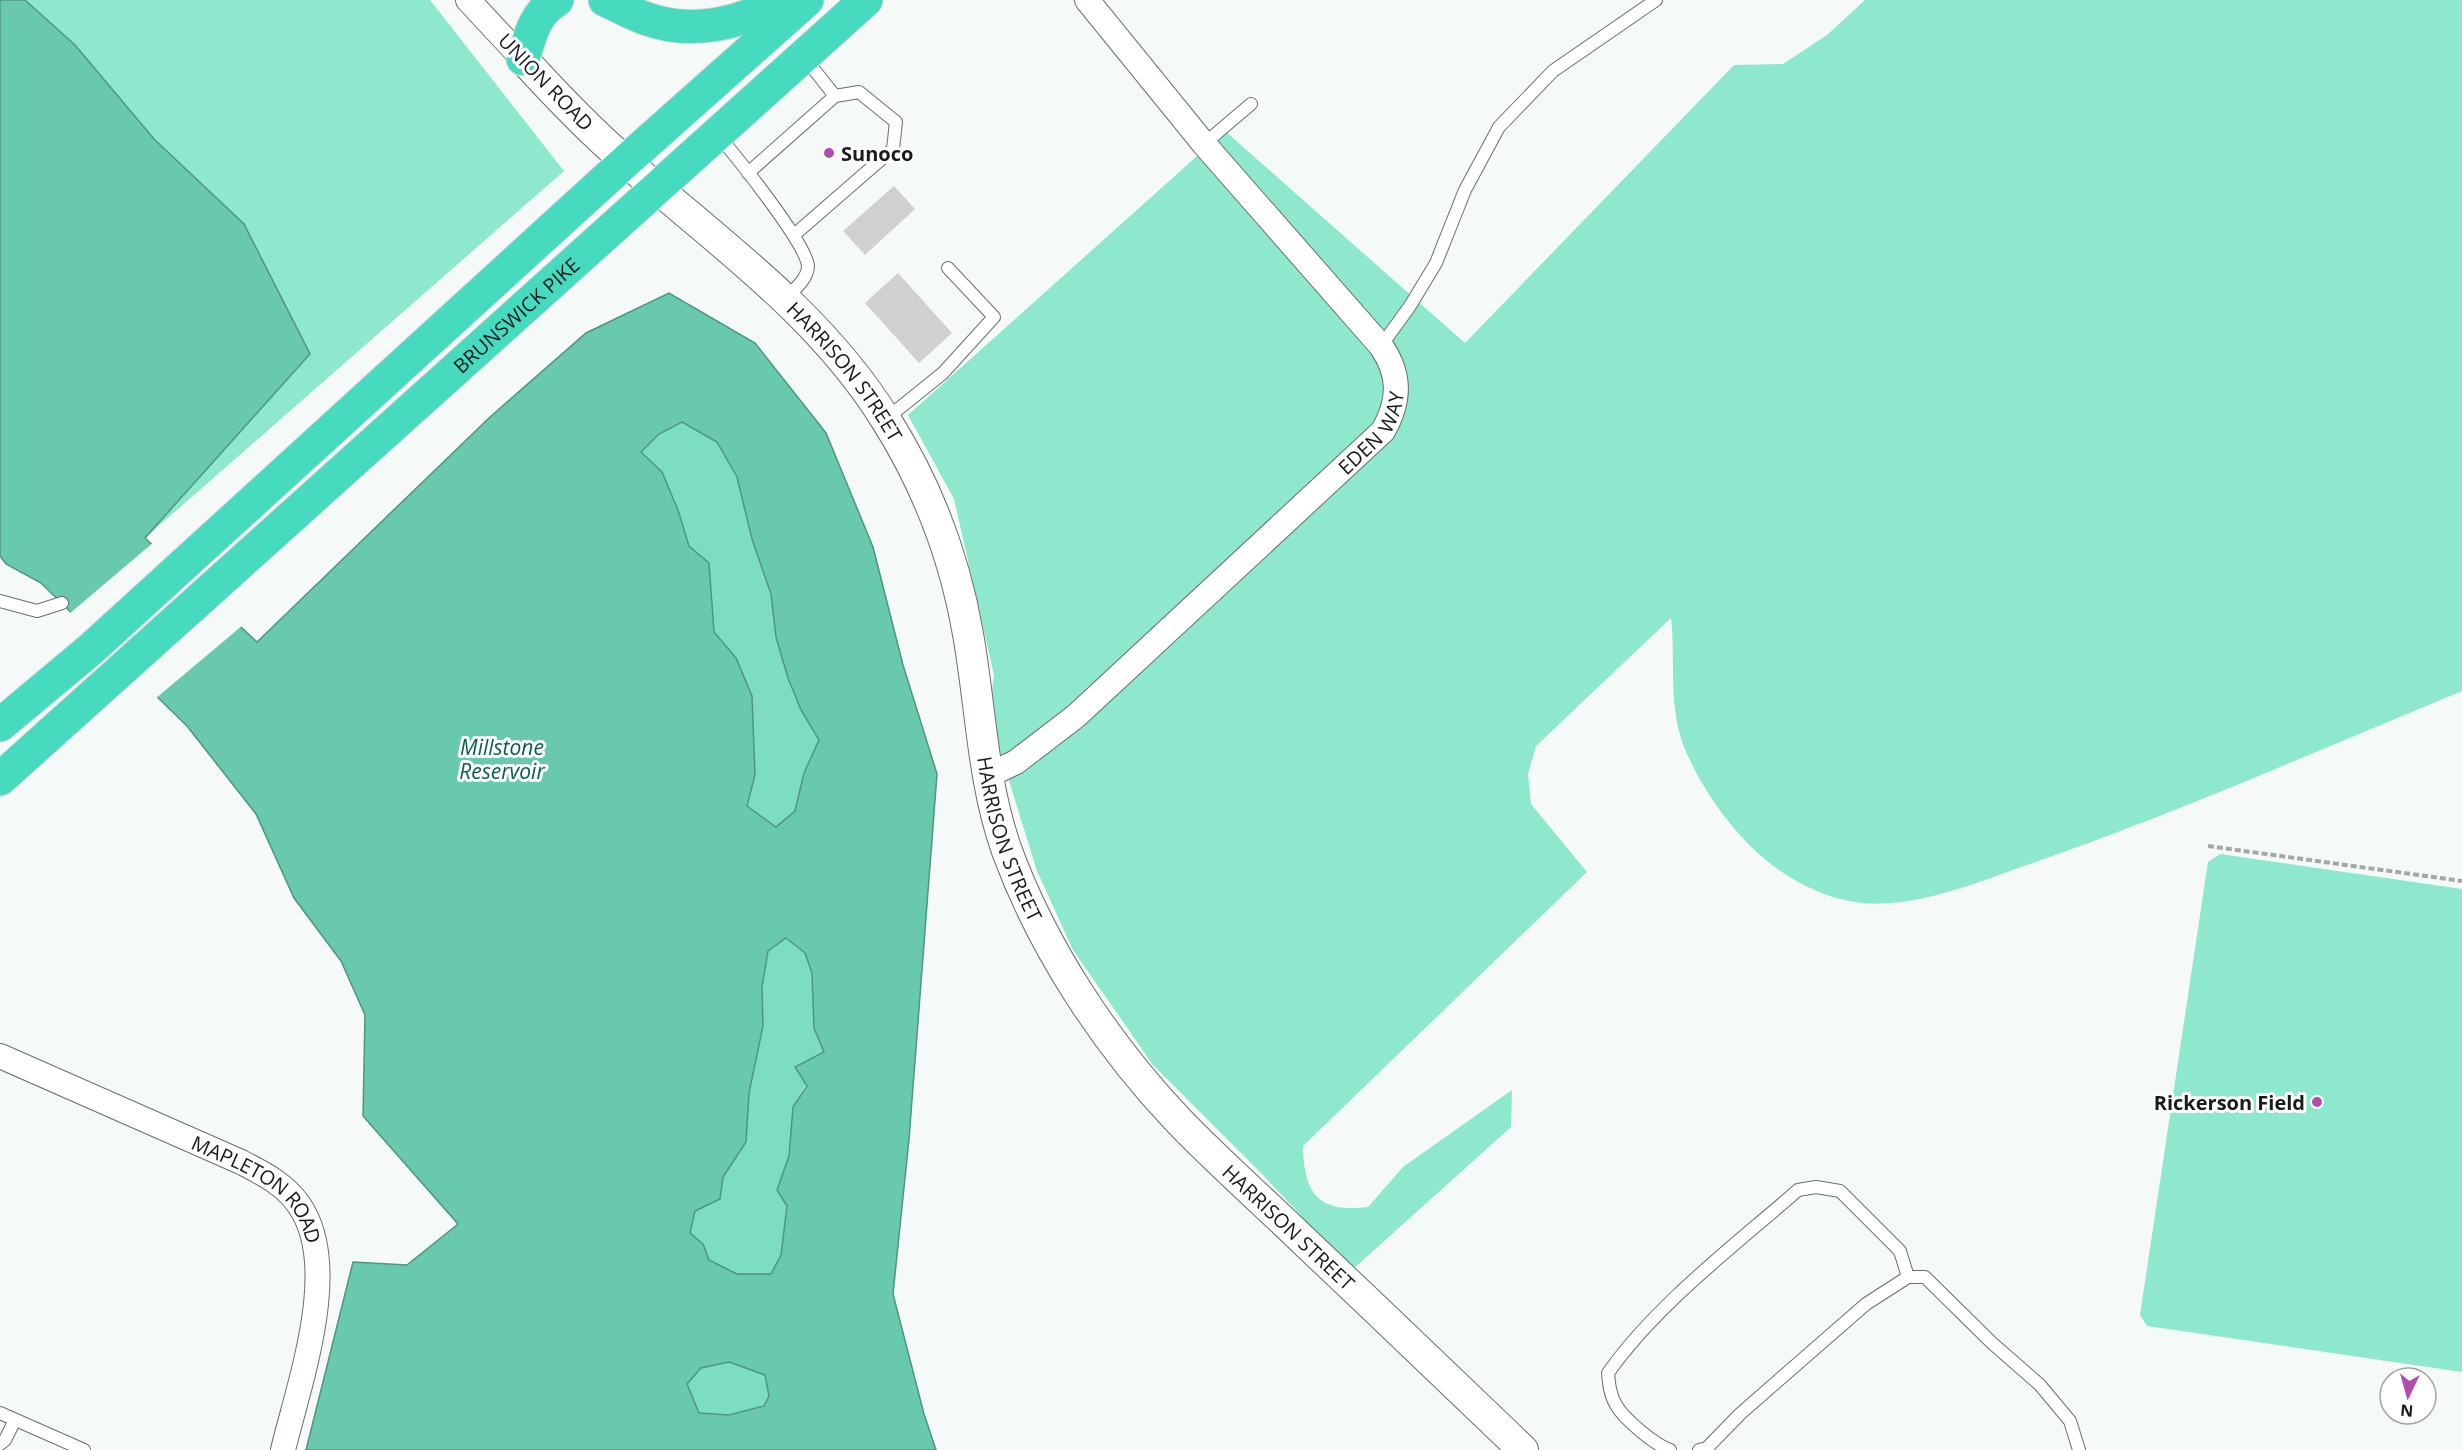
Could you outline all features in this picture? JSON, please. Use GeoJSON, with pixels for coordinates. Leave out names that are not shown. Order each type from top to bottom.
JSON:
{"type":"FeatureCollection","features":[{"type":"Feature","properties":{"kind":"highway"},"geometry":{"type":"LineString","coordinates":[[519,0],[557,0]]}},
{"type":"Feature","properties":{"kind":"highway"},"geometry":{"type":"LineString","coordinates":[[523,59],[532,27],[542,12],[557,0]]}},
{"type":"Feature","properties":{"kind":"highway"},"geometry":{"type":"LineString","coordinates":[[605,0],[647,20],[700,27],[736,20],[781,0]]}},
{"type":"Feature","properties":{"kind":"highway","name":"BRUNSWICK PIKE"},"geometry":{"type":"LineString","coordinates":[[10,716],[91,649],[625,162],[807,0]]}},
{"type":"Feature","properties":{"kind":"highway","name":"BRUNSWICK PIKE"},"geometry":{"type":"LineString","coordinates":[[0,779],[866,0]]}},
{"type":"Feature","properties":{"kind":"street","name":"UNION ROAD"},"geometry":{"type":"LineString","coordinates":[[468,0],[570,111],[625,162]]}},
{"type":"Feature","properties":{"kind":"street","name":"EDEN WAY"},"geometry":{"type":"LineString","coordinates":[[987,776],[1016,762],[1076,716],[1383,431],[1395,406],[1396,378],[1391,360],[1381,346],[1204,144],[1087,0]]}},
{"type":"Feature","properties":{"kind":"street","name":"HARRISON STREET"},"geometry":{"type":"LineString","coordinates":[[625,162],[784,299],[845,361],[886,419],[929,502],[951,563],[968,631],[987,776],[1007,851],[1033,909],[1082,996],[1130,1064],[1179,1121],[1523,1450]]}},
{"type":"Feature","properties":{"kind":"street","name":"MAPLETON ROAD"},"geometry":{"type":"LineString","coordinates":[[0,1056],[241,1162],[266,1175],[300,1205],[316,1246],[319,1270],[311,1330],[283,1450]]}},
{"type":"Feature","properties":{"kind":"lane"},"geometry":{"type":"LineString","coordinates":[[1381,346],[1410,306],[1436,263],[1465,190],[1499,128],[1553,71],[1656,0]]}},
{"type":"Feature","properties":{"kind":"lane"},"geometry":{"type":"LineString","coordinates":[[803,56],[835,96]]}},
{"type":"Feature","properties":{"kind":"lane"},"geometry":{"type":"LineString","coordinates":[[748,174],[835,96],[859,92],[896,122],[893,149],[794,235]]}},
{"type":"Feature","properties":{"kind":"lane"},"geometry":{"type":"LineString","coordinates":[[1204,144],[1251,104]]}},
{"type":"Feature","properties":{"kind":"lane"},"geometry":{"type":"LineString","coordinates":[[717,133],[794,235],[804,254],[808,266],[806,275],[784,299]]}},
{"type":"Feature","properties":{"kind":"lane"},"geometry":{"type":"LineString","coordinates":[[886,419],[943,373],[994,317],[948,268]]}},
{"type":"Feature","properties":{"kind":"lane"},"geometry":{"type":"LineString","coordinates":[[0,601],[37,611],[62,603]]}},
{"type":"Feature","properties":{"kind":"lane"},"geometry":{"type":"LineString","coordinates":[[1670,1450],[1654,1442],[1617,1406],[1610,1390],[1608,1373],[1625,1349],[1666,1308],[1798,1190],[1816,1187],[1840,1191],[1900,1251],[1908,1277]]}},
{"type":"Feature","properties":{"kind":"lane"},"geometry":{"type":"LineString","coordinates":[[1699,1450],[1707,1448],[1740,1414],[1866,1304],[1908,1277],[1925,1277],[1992,1343],[2040,1385],[2070,1421],[2079,1450]]}},
{"type":"Feature","properties":{"kind":"lane"},"geometry":{"type":"LineString","coordinates":[[0,1413],[84,1450]]}},
{"type":"Feature","properties":{"kind":"lane"},"geometry":{"type":"LineString","coordinates":[[0,1444],[5,1440],[15,1420]]}},
{"type":"Feature","properties":{"kind":"path"},"geometry":{"type":"LineString","coordinates":[[2208,846],[2462,881]]}},
{"type":"Feature","properties":{"kind":"shaded area"},"geometry":{"type":"Polygon","coordinates":[[[25,0],[430,0],[564,171],[145,538],[154,139],[75,45],[25,0]]]}},
{"type":"Feature","properties":{"kind":"shaded area"},"geometry":{"type":"Polygon","coordinates":[[[1865,0],[2462,0],[2462,691],[2194,802],[1989,878],[1926,898],[1905,902],[1862,903],[1833,897],[1805,886],[1779,870],[1735,830],[1716,806],[1687,754],[1677,721],[1673,686],[1671,618],[1536,746],[1528,774],[1531,804],[1587,872],[1303,1146],[1307,1177],[1317,1197],[1337,1207],[1368,1207],[1403,1167],[1512,1090],[1511,1127],[1352,1270],[1261,1173],[1153,1065],[1073,950],[1037,871],[989,716],[994,675],[954,499],[908,415],[1225,131],[1465,343],[1734,65],[1783,64],[1827,35],[1865,0]]]}},
{"type":"Feature","properties":{"kind":"shaded area"},"geometry":{"type":"Polygon","coordinates":[[[682,421],[717,442],[737,477],[752,539],[771,594],[776,637],[801,710],[819,740],[804,773],[795,811],[776,828],[747,806],[755,775],[736,658],[714,632],[709,564],[689,546],[678,510],[641,452],[659,434],[682,421]]]}},
{"type":"Feature","properties":{"kind":"shaded area","name":"Rickerson Field"},"geometry":{"type":"Polygon","coordinates":[[[2220,854],[2462,889],[2462,1372],[2438,1368],[2438,1366],[2421,1366],[2147,1326],[2140,1315],[2208,862],[2220,854]]]}},
{"type":"Feature","properties":{"kind":"shaded area"},"geometry":{"type":"Polygon","coordinates":[[[786,938],[805,953],[812,973],[814,1028],[825,1052],[793,1107],[789,1156],[777,1190],[787,1206],[781,1255],[771,1274],[737,1274],[709,1260],[703,1244],[690,1233],[695,1211],[720,1199],[723,1177],[746,1142],[749,1093],[763,1026],[762,987],[768,951],[786,938]]]}},
{"type":"Feature","properties":{"kind":"shaded area"},"geometry":{"type":"Polygon","coordinates":[[[729,1362],[765,1375],[769,1397],[764,1406],[729,1415],[698,1413],[687,1383],[701,1368],[729,1362]]]}},
{"type":"Feature","properties":{"kind":"water","name":"Millstone Reservoir"},"geometry":{"type":"Polygon","coordinates":[[[0,0],[25,0],[75,45],[154,139],[244,224],[310,354],[145,538],[257,642],[490,417],[586,333],[669,293],[755,343],[826,433],[873,547],[903,665],[937,774],[909,1139],[893,1294],[924,1414],[936,1450],[306,1450],[353,1262],[407,1265],[458,1224],[363,1116],[365,1015],[341,961],[294,898],[256,814],[187,726],[41,583],[6,564],[0,556],[0,0]],[[682,422],[659,434],[641,452],[662,472],[678,510],[689,546],[709,563],[714,632],[736,658],[752,696],[755,775],[747,806],[776,827],[795,811],[804,773],[819,740],[801,710],[788,678],[776,637],[771,594],[752,539],[737,477],[717,442],[682,422]],[[786,938],[768,951],[762,987],[763,1026],[749,1093],[746,1142],[723,1177],[720,1199],[695,1211],[690,1233],[703,1244],[709,1260],[737,1274],[771,1274],[781,1255],[787,1206],[777,1190],[789,1156],[793,1107],[807,1086],[795,1067],[824,1052],[814,1028],[812,973],[805,953],[786,938]],[[729,1362],[701,1368],[687,1384],[699,1413],[729,1415],[764,1406],[769,1396],[765,1375],[729,1362]]]}},
{"type":"Feature","properties":{"kind":"pier"},"geometry":{"type":"Polygon","coordinates":[[[154,542],[243,625],[155,699],[69,614],[154,542]]]}},
{"type":"Feature","properties":{"kind":"building"},"geometry":{"type":"Polygon","coordinates":[[[894,186],[915,209],[865,255],[843,231],[894,186]]]}},
{"type":"Feature","properties":{"kind":"building"},"geometry":{"type":"Polygon","coordinates":[[[898,273],[952,333],[919,363],[865,303],[898,273]]]}},
{"type":"Feature","properties":{"kind":"place","name":"Sunoco"},"geometry":{"type":"Point","coordinates":[829,153]}},
{"type":"Feature","properties":{"kind":"place","name":"Rickerson Field"},"geometry":{"type":"Point","coordinates":[2317,1102]}}]}
